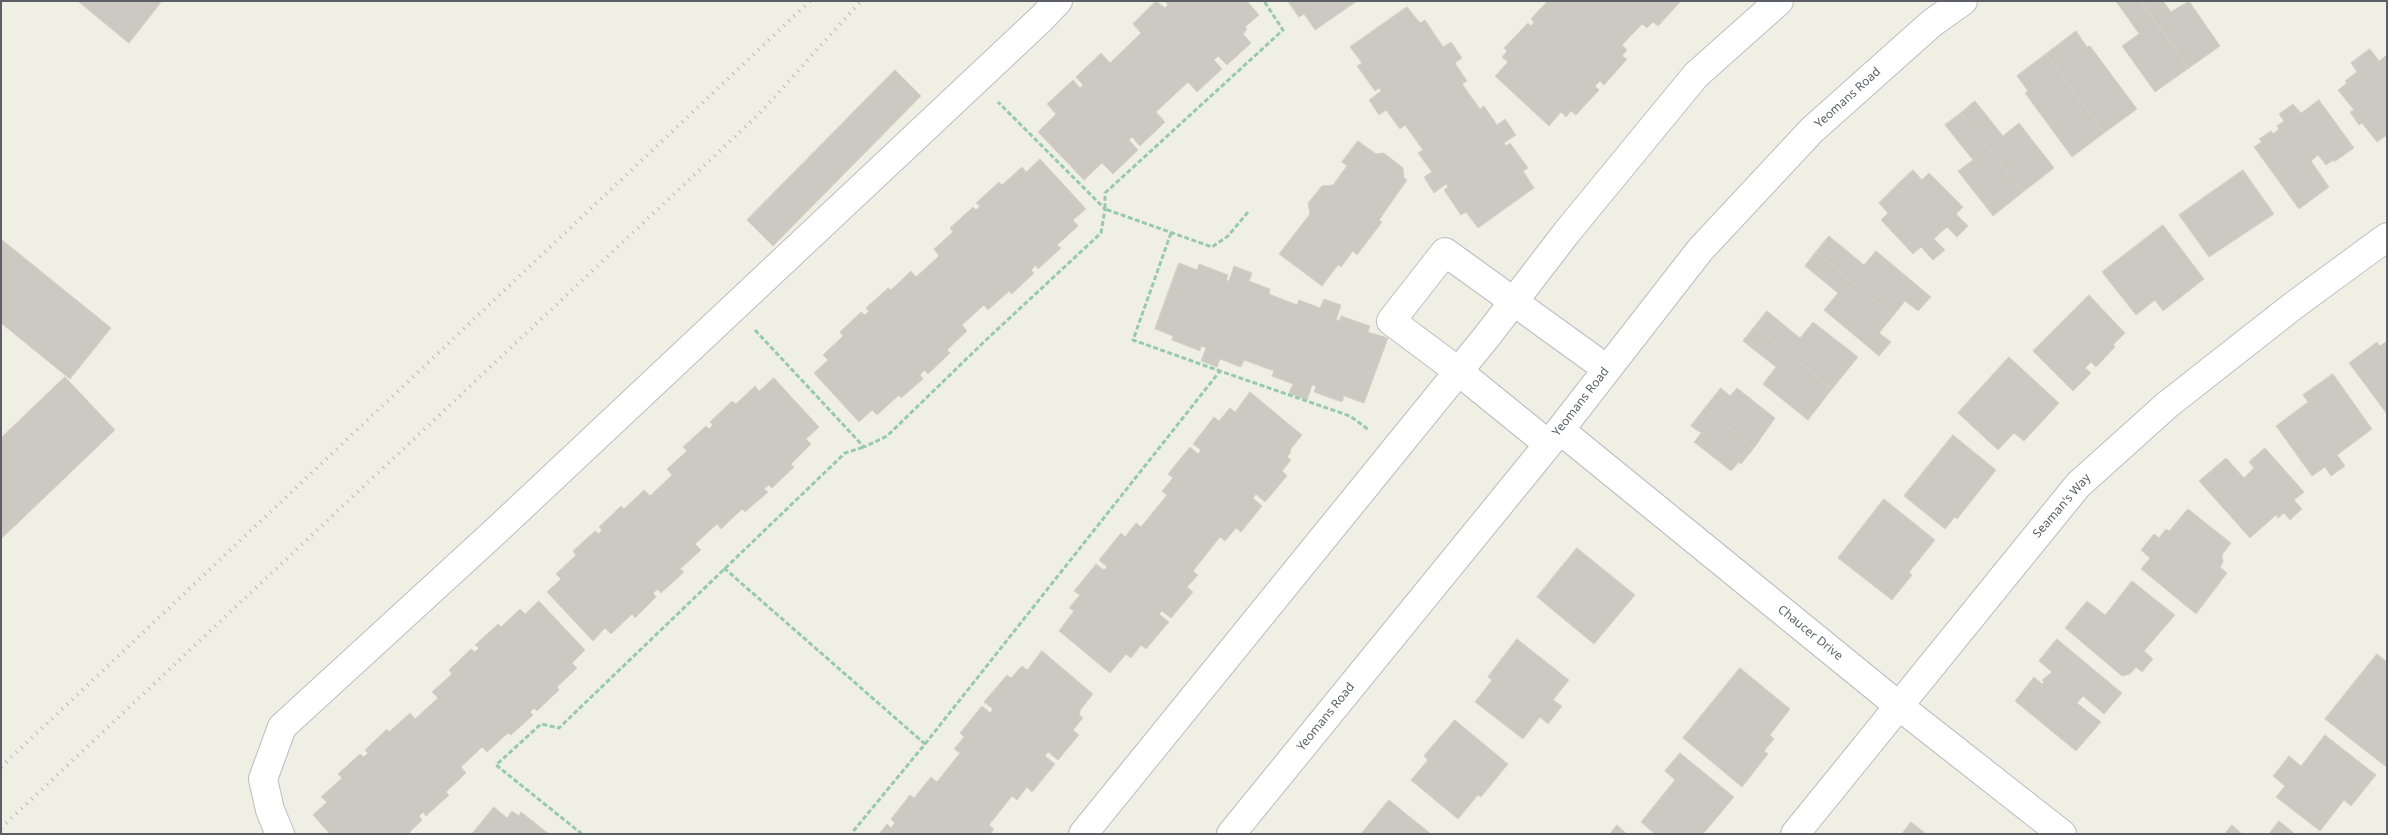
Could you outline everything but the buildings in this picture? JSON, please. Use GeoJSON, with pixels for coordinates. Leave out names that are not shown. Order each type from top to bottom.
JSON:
{"type":"FeatureCollection","features":[{"type":"Feature","properties":{"kind":"street"},"geometry":{"type":"LineString","coordinates":[[275,822],[263,780],[282,727],[498,529],[1044,17],[1058,1]]}},
{"type":"Feature","properties":{"kind":"street"},"geometry":{"type":"LineString","coordinates":[[1083,834],[1458,371],[1567,232],[1696,75],[1780,1]]}},
{"type":"Feature","properties":{"kind":"street","name":"Yeomans Road"},"geometry":{"type":"LineString","coordinates":[[1231,834],[1554,437],[1700,250],[1812,130],[1932,23],[1963,1]]}},
{"type":"Feature","properties":{"kind":"street","name":"Seaman's Way"},"geometry":{"type":"LineString","coordinates":[[1795,834],[2078,485],[2167,405],[2293,306],[2387,237]]}},
{"type":"Feature","properties":{"kind":"street","name":"Chaucer Drive"},"geometry":{"type":"LineString","coordinates":[[1513,302],[1445,252],[1391,321],[1458,371],[1554,437],[2062,834]]}},
{"type":"Feature","properties":{"kind":"street"},"geometry":{"type":"LineString","coordinates":[[1513,302],[1607,369]]}},
{"type":"Feature","properties":{"kind":"path"},"geometry":{"type":"LineString","coordinates":[[582,834],[496,765],[541,724],[559,728],[845,453],[864,447],[887,436],[987,339],[1101,233],[1105,209],[1105,193],[1283,30],[1264,1]]}},
{"type":"Feature","properties":{"kind":"path"},"geometry":{"type":"LineString","coordinates":[[976,80],[1105,209],[1212,247],[1228,236],[1248,212]]}},
{"type":"Feature","properties":{"kind":"path"},"geometry":{"type":"LineString","coordinates":[[1171,233],[1134,340],[1350,416],[1395,448]]}},
{"type":"Feature","properties":{"kind":"path"},"geometry":{"type":"LineString","coordinates":[[734,307],[864,447]]}},
{"type":"Feature","properties":{"kind":"path"},"geometry":{"type":"LineString","coordinates":[[852,834],[1220,371]]}},
{"type":"Feature","properties":{"kind":"path"},"geometry":{"type":"LineString","coordinates":[[724,568],[925,744]]}},
{"type":"Feature","properties":{"kind":"railway"},"geometry":{"type":"LineString","coordinates":[[1,767],[810,1]]}},
{"type":"Feature","properties":{"kind":"railway"},"geometry":{"type":"LineString","coordinates":[[1,828],[760,113],[861,1]]}}]}
